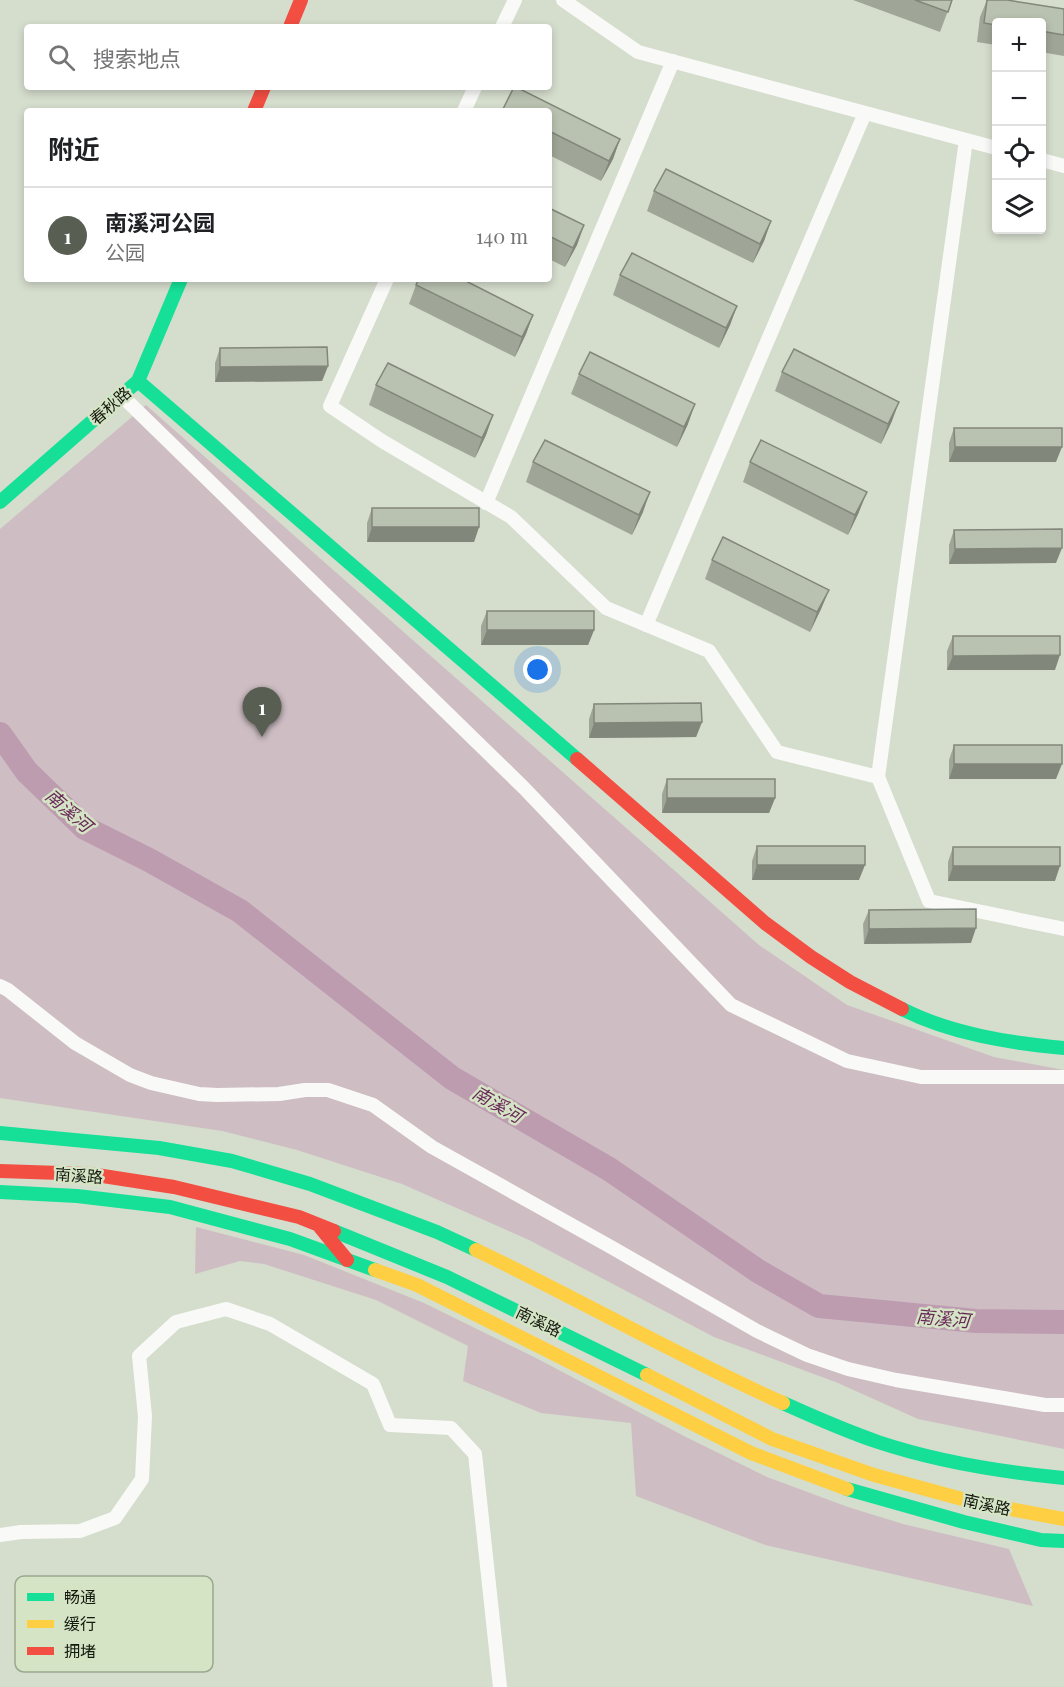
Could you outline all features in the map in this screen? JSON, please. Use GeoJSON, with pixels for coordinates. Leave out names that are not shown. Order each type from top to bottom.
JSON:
{"type":"FeatureCollection","features":[{"type":"Feature","properties":{"kind":"main road"},"geometry":{"type":"LineString","coordinates":[[291,24],[302,0]]}},
{"type":"Feature","properties":{"kind":"main road"},"geometry":{"type":"LineString","coordinates":[[255,108],[263,90]]}},
{"type":"Feature","properties":{"kind":"main road","name":"春秋路"},"geometry":{"type":"LineString","coordinates":[[0,502],[138,381],[180,282]]}},
{"type":"Feature","properties":{"kind":"main road"},"geometry":{"type":"LineString","coordinates":[[138,381],[765,923],[801,950],[850,982],[919,1018],[974,1034],[1030,1045],[1064,1048]]}},
{"type":"Feature","properties":{"kind":"main road","name":"南溪路"},"geometry":{"type":"LineString","coordinates":[[0,1133],[159,1148],[232,1161],[310,1184],[437,1232],[551,1286],[744,1386],[829,1423],[879,1442],[954,1462],[1064,1478]]}},
{"type":"Feature","properties":{"kind":"main road","name":"南溪路"},"geometry":{"type":"LineString","coordinates":[[0,1171],[90,1174],[174,1187],[299,1217],[447,1277],[603,1352],[772,1439],[874,1475],[973,1502],[1064,1519]]}},
{"type":"Feature","properties":{"kind":"main road"},"geometry":{"type":"LineString","coordinates":[[0,1192],[77,1196],[170,1207],[290,1239],[417,1285],[751,1453],[830,1484],[964,1522],[1041,1540],[1064,1541]]}},
{"type":"Feature","properties":{"kind":"main road"},"geometry":{"type":"LineString","coordinates":[[317,1224],[347,1260]]}},
{"type":"Feature","properties":{"kind":"street"},"geometry":{"type":"LineString","coordinates":[[503,24],[515,0]]}},
{"type":"Feature","properties":{"kind":"street"},"geometry":{"type":"LineString","coordinates":[[563,0],[638,52],[992,147]]}},
{"type":"Feature","properties":{"kind":"street"},"geometry":{"type":"LineString","coordinates":[[486,503],[673,61]]}},
{"type":"Feature","properties":{"kind":"street"},"geometry":{"type":"LineString","coordinates":[[465,108],[474,90]]}},
{"type":"Feature","properties":{"kind":"street"},"geometry":{"type":"LineString","coordinates":[[646,625],[865,113]]}},
{"type":"Feature","properties":{"kind":"street"},"geometry":{"type":"LineString","coordinates":[[966,140],[878,777],[928,901],[1064,929]]}},
{"type":"Feature","properties":{"kind":"street"},"geometry":{"type":"LineString","coordinates":[[1046,161],[1064,166]]}},
{"type":"Feature","properties":{"kind":"street"},"geometry":{"type":"LineString","coordinates":[[386,282],[330,406],[382,441],[511,518],[606,608],[709,651],[777,752],[878,777]]}},
{"type":"Feature","properties":{"kind":"street"},"geometry":{"type":"LineString","coordinates":[[121,395],[524,788],[731,1005],[847,1061],[921,1077],[1064,1077]]}},
{"type":"Feature","properties":{"kind":"street"},"geometry":{"type":"LineString","coordinates":[[0,986],[75,1043],[130,1075],[152,1083],[199,1094],[217,1095],[260,1095],[328,1090],[373,1105],[432,1147],[757,1331],[807,1355],[848,1369],[896,1380],[1045,1405],[1064,1405]]}},
{"type":"Feature","properties":{"kind":"street"},"geometry":{"type":"LineString","coordinates":[[0,1535],[21,1532],[80,1531],[115,1518],[142,1479],[145,1416],[139,1356],[176,1322],[226,1309],[270,1324],[373,1384],[390,1425],[451,1428],[475,1454],[500,1687]]}},
{"type":"Feature","properties":{"kind":"shaded area"},"geometry":{"type":"Polygon","coordinates":[[[146,405],[759,945],[847,1005],[994,1057],[1064,1070],[1064,1449],[918,1419],[838,1383],[714,1337],[529,1240],[402,1184],[297,1150],[222,1131],[0,1098],[0,529],[146,405]]]}},
{"type":"Feature","properties":{"kind":"shaded area"},"geometry":{"type":"Polygon","coordinates":[[[196,1227],[304,1255],[424,1303],[767,1477],[848,1507],[903,1524],[1009,1549],[1033,1606],[765,1545],[636,1496],[631,1423],[541,1413],[463,1381],[468,1346],[376,1300],[264,1264],[240,1261],[195,1274],[196,1227]]]}},
{"type":"Feature","properties":{"kind":"building"},"geometry":{"type":"Polygon","coordinates":[[[915,0],[952,0],[948,12],[915,0]]]}},
{"type":"Feature","properties":{"kind":"building"},"geometry":{"type":"Polygon","coordinates":[[[987,0],[1007,0],[1064,9],[1064,35],[1046,32],[1046,18],[992,18],[992,24],[984,23],[987,0]]]}},
{"type":"Feature","properties":{"kind":"building"},"geometry":{"type":"Polygon","coordinates":[[[512,90],[522,90],[620,139],[609,161],[552,132],[552,108],[504,108],[512,90]]]}},
{"type":"Feature","properties":{"kind":"building"},"geometry":{"type":"Polygon","coordinates":[[[666,169],[771,221],[760,244],[654,191],[666,169]]]}},
{"type":"Feature","properties":{"kind":"building"},"geometry":{"type":"Polygon","coordinates":[[[552,209],[584,225],[573,248],[552,238],[552,209]]]}},
{"type":"Feature","properties":{"kind":"building"},"geometry":{"type":"Polygon","coordinates":[[[632,253],[737,306],[726,328],[620,275],[632,253]]]}},
{"type":"Feature","properties":{"kind":"building"},"geometry":{"type":"Polygon","coordinates":[[[418,282],[468,282],[533,315],[522,337],[416,285],[418,282]]]}},
{"type":"Feature","properties":{"kind":"building"},"geometry":{"type":"Polygon","coordinates":[[[327,347],[328,366],[220,367],[220,348],[327,347]]]}},
{"type":"Feature","properties":{"kind":"building"},"geometry":{"type":"Polygon","coordinates":[[[794,349],[899,402],[888,424],[782,372],[794,349]]]}},
{"type":"Feature","properties":{"kind":"building"},"geometry":{"type":"Polygon","coordinates":[[[590,352],[695,404],[684,427],[579,374],[590,352]]]}},
{"type":"Feature","properties":{"kind":"building"},"geometry":{"type":"Polygon","coordinates":[[[388,363],[493,415],[482,438],[376,385],[388,363]]]}},
{"type":"Feature","properties":{"kind":"building"},"geometry":{"type":"Polygon","coordinates":[[[954,428],[1062,428],[1062,447],[955,447],[954,428]]]}},
{"type":"Feature","properties":{"kind":"building"},"geometry":{"type":"Polygon","coordinates":[[[545,440],[650,492],[639,515],[533,462],[545,440]]]}},
{"type":"Feature","properties":{"kind":"building"},"geometry":{"type":"Polygon","coordinates":[[[761,440],[867,492],[855,515],[750,462],[761,440]]]}},
{"type":"Feature","properties":{"kind":"building"},"geometry":{"type":"Polygon","coordinates":[[[372,508],[479,508],[479,527],[372,527],[372,508]]]}},
{"type":"Feature","properties":{"kind":"building"},"geometry":{"type":"Polygon","coordinates":[[[1062,529],[1062,548],[955,549],[954,530],[1062,529]]]}},
{"type":"Feature","properties":{"kind":"building"},"geometry":{"type":"Polygon","coordinates":[[[723,537],[829,590],[817,612],[712,560],[723,537]]]}},
{"type":"Feature","properties":{"kind":"building"},"geometry":{"type":"Polygon","coordinates":[[[487,611],[594,611],[594,630],[487,630],[487,611]]]}},
{"type":"Feature","properties":{"kind":"building"},"geometry":{"type":"Polygon","coordinates":[[[953,636],[1060,636],[1060,655],[953,656],[953,636]]]}},
{"type":"Feature","properties":{"kind":"building"},"geometry":{"type":"Polygon","coordinates":[[[701,703],[702,722],[594,723],[594,704],[701,703]]]}},
{"type":"Feature","properties":{"kind":"building"},"geometry":{"type":"Polygon","coordinates":[[[954,745],[1062,745],[1062,764],[954,764],[954,745]]]}},
{"type":"Feature","properties":{"kind":"building"},"geometry":{"type":"Polygon","coordinates":[[[667,779],[775,779],[775,798],[667,798],[667,779]]]}},
{"type":"Feature","properties":{"kind":"building"},"geometry":{"type":"Polygon","coordinates":[[[757,846],[865,846],[865,865],[757,865],[757,846]]]}},
{"type":"Feature","properties":{"kind":"building"},"geometry":{"type":"Polygon","coordinates":[[[953,847],[1060,847],[1060,866],[953,866],[953,847]]]}},
{"type":"Feature","properties":{"kind":"building"},"geometry":{"type":"Polygon","coordinates":[[[976,909],[976,928],[869,929],[869,910],[976,909]]]}},
{"type":"Feature","properties":{"kind":"waterway","name":"南溪河"},"geometry":{"type":"LineString","coordinates":[[0,734],[27,772],[85,828],[149,860],[240,911],[452,1078],[609,1169],[758,1271],[819,1306],[976,1321],[1064,1322]]}},
{"type":"Feature","properties":{"kind":"traffic: fast"},"geometry":{"type":"LineString","coordinates":[[0,502],[138,381],[180,282]]}},
{"type":"Feature","properties":{"kind":"traffic: fast"},"geometry":{"type":"LineString","coordinates":[[138,381],[577,759]]}},
{"type":"Feature","properties":{"kind":"traffic: fast"},"geometry":{"type":"LineString","coordinates":[[902,1009],[940,1025],[981,1036],[1064,1048]]}},
{"type":"Feature","properties":{"kind":"traffic: fast"},"geometry":{"type":"LineString","coordinates":[[0,1133],[159,1148],[232,1161],[310,1184],[437,1232],[476,1250]]}},
{"type":"Feature","properties":{"kind":"traffic: fast"},"geometry":{"type":"LineString","coordinates":[[0,1192],[77,1196],[170,1207],[290,1239],[375,1270]]}},
{"type":"Feature","properties":{"kind":"traffic: fast"},"geometry":{"type":"LineString","coordinates":[[334,1231],[447,1277],[647,1375]]}},
{"type":"Feature","properties":{"kind":"traffic: fast"},"geometry":{"type":"LineString","coordinates":[[783,1403],[830,1424],[901,1449],[947,1461],[1017,1473],[1064,1478]]}},
{"type":"Feature","properties":{"kind":"traffic: fast"},"geometry":{"type":"LineString","coordinates":[[847,1489],[964,1522],[1041,1540],[1064,1541]]}},
{"type":"Feature","properties":{"kind":"traffic: slow"},"geometry":{"type":"LineString","coordinates":[[476,1250],[706,1367],[783,1403]]}},
{"type":"Feature","properties":{"kind":"traffic: slow"},"geometry":{"type":"LineString","coordinates":[[375,1270],[417,1285],[751,1453],[847,1489]]}},
{"type":"Feature","properties":{"kind":"traffic: slow"},"geometry":{"type":"LineString","coordinates":[[647,1375],[772,1439],[874,1475],[973,1502],[1064,1519]]}},
{"type":"Feature","properties":{"kind":"traffic: jam"},"geometry":{"type":"LineString","coordinates":[[291,24],[301,0]]}},
{"type":"Feature","properties":{"kind":"traffic: jam"},"geometry":{"type":"LineString","coordinates":[[255,108],[263,90]]}},
{"type":"Feature","properties":{"kind":"traffic: jam"},"geometry":{"type":"LineString","coordinates":[[577,759],[765,923],[850,982],[902,1009]]}},
{"type":"Feature","properties":{"kind":"traffic: jam"},"geometry":{"type":"LineString","coordinates":[[0,1171],[90,1174],[174,1187],[299,1217],[334,1231]]}},
{"type":"Feature","properties":{"kind":"traffic: jam"},"geometry":{"type":"LineString","coordinates":[[320,1227],[347,1260]]}},
{"type":"Feature","properties":{"kind":"place","name":"南溪河公园"},"geometry":{"type":"Point","coordinates":[262,737]}}]}
